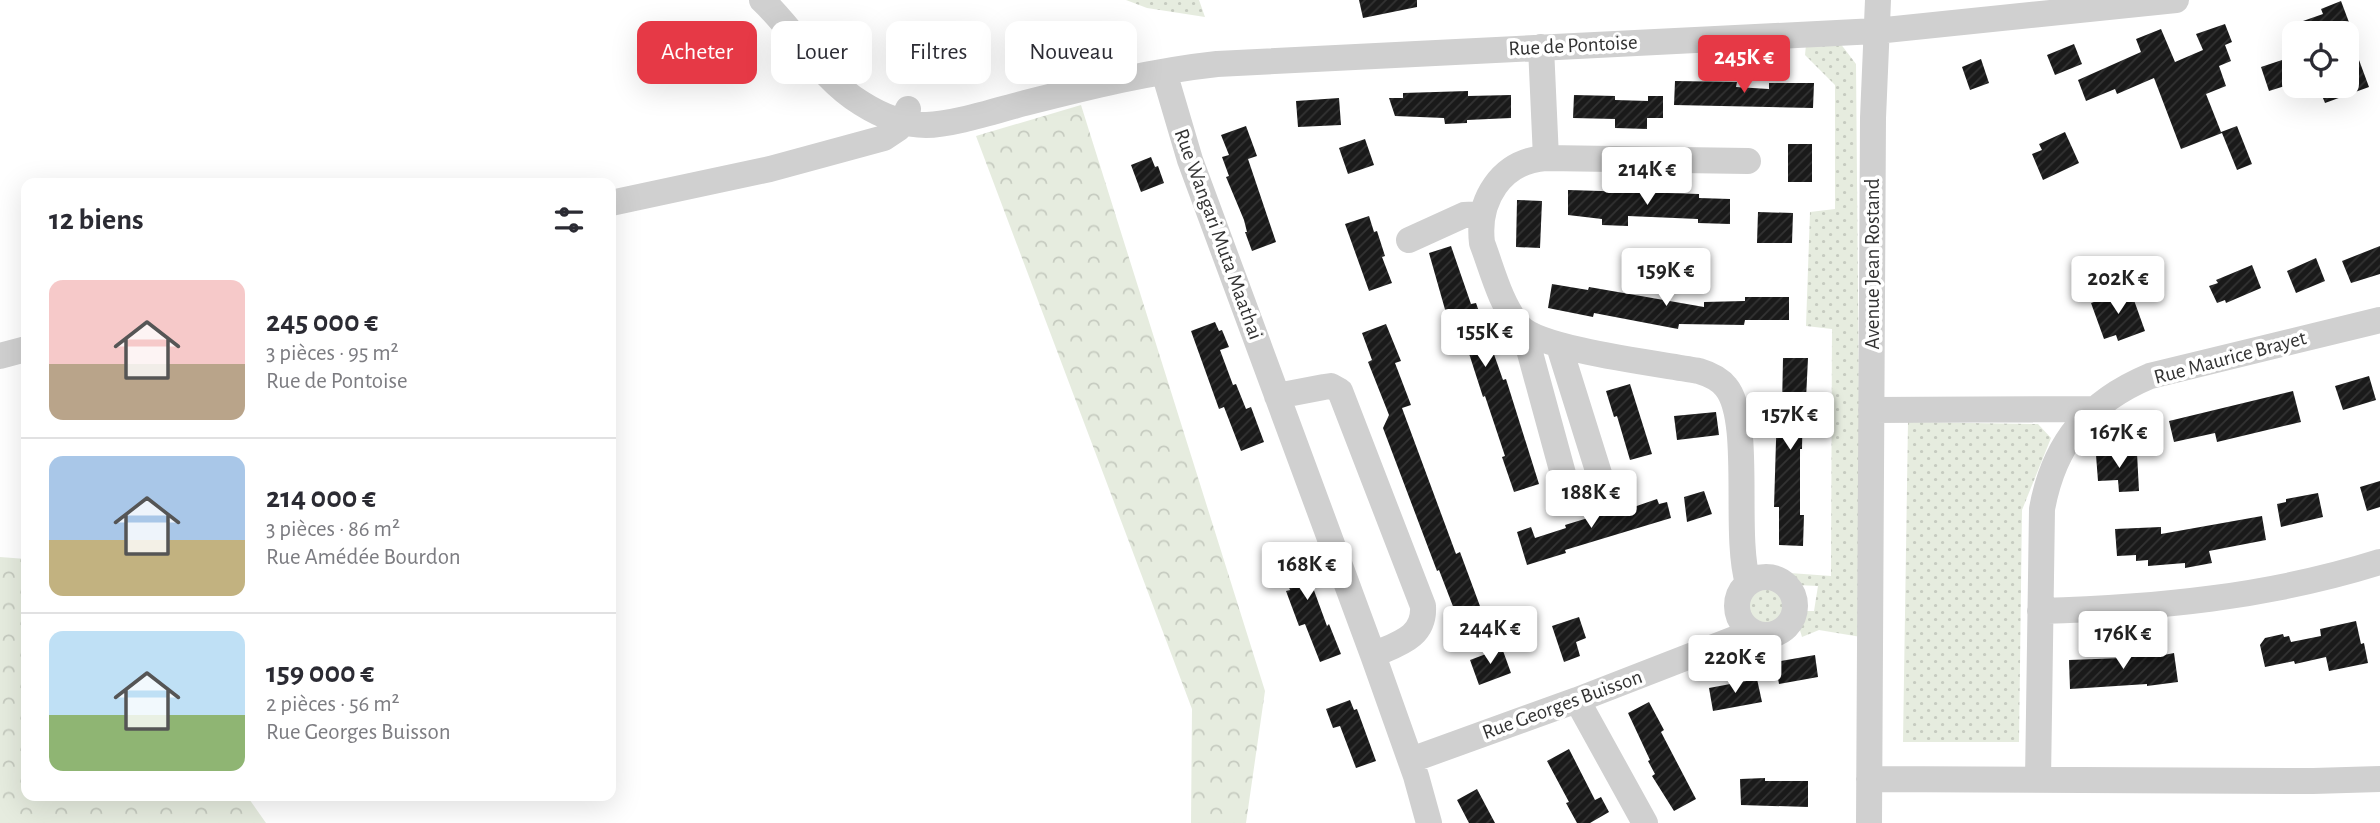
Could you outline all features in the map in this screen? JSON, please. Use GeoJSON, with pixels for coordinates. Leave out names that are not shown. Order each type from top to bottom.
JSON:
{"type":"FeatureCollection","features":[{"type":"Feature","properties":{"kind":"street"},"geometry":{"type":"LineString","coordinates":[[762,0],[841,88],[863,105],[906,115]]}},
{"type":"Feature","properties":{"kind":"street"},"geometry":{"type":"LineString","coordinates":[[786,0],[851,76],[906,115]]}},
{"type":"Feature","properties":{"kind":"street","name":"Avenue Jean Rostand"},"geometry":{"type":"LineString","coordinates":[[1869,823],[1873,118],[1878,0]]}},
{"type":"Feature","properties":{"kind":"street","name":"Rue de Pontoise"},"geometry":{"type":"LineString","coordinates":[[906,115],[975,115],[1114,80],[1251,61],[1876,30],[2008,9],[2176,0]]}},
{"type":"Feature","properties":{"kind":"street"},"geometry":{"type":"LineString","coordinates":[[1541,47],[1546,158]]}},
{"type":"Feature","properties":{"kind":"street","name":"Rue Wangari Muta Maathai"},"geometry":{"type":"LineString","coordinates":[[1164,72],[1190,160],[1373,654],[1411,760],[1429,823]]}},
{"type":"Feature","properties":{"kind":"street"},"geometry":{"type":"LineString","coordinates":[[616,202],[820,157],[884,138],[892,134],[906,115]]}},
{"type":"Feature","properties":{"kind":"street"},"geometry":{"type":"LineString","coordinates":[[1559,346],[1601,480],[1568,492],[1524,331],[1507,306],[1482,243],[1483,214],[1489,196],[1509,170],[1527,161],[1546,158],[1748,161]]}},
{"type":"Feature","properties":{"kind":"street"},"geometry":{"type":"LineString","coordinates":[[1409,240],[1464,215],[1483,214]]}},
{"type":"Feature","properties":{"kind":"street","name":"Rue Maurice Brayet"},"geometry":{"type":"LineString","coordinates":[[2038,780],[2041,525],[2044,497],[2064,446],[2093,409],[2150,376],[2380,320]]}},
{"type":"Feature","properties":{"kind":"street"},"geometry":{"type":"LineString","coordinates":[[1524,331],[1559,346],[1699,371],[1725,385],[1735,402],[1740,426],[1741,541],[1743,567],[1748,583],[1738,598],[1737,609],[1740,620],[1752,632]]}},
{"type":"Feature","properties":{"kind":"street"},"geometry":{"type":"LineString","coordinates":[[0,356],[21,350]]}},
{"type":"Feature","properties":{"kind":"street"},"geometry":{"type":"LineString","coordinates":[[1276,396],[1331,386],[1340,391],[1423,606],[1423,620],[1411,638],[1373,654]]}},
{"type":"Feature","properties":{"kind":"street"},"geometry":{"type":"LineString","coordinates":[[1871,410],[2093,409]]}},
{"type":"Feature","properties":{"kind":"street"},"geometry":{"type":"LineString","coordinates":[[2040,611],[2129,608],[2206,600],[2292,585],[2380,562]]}},
{"type":"Feature","properties":{"kind":"street","name":"Rue Georges Buisson"},"geometry":{"type":"LineString","coordinates":[[1411,760],[1577,700],[1752,632],[1769,635],[1780,632],[1791,620],[1795,605],[1790,590],[1778,579],[1762,577],[1748,583]]}},
{"type":"Feature","properties":{"kind":"street"},"geometry":{"type":"LineString","coordinates":[[1577,700],[1645,823]]}},
{"type":"Feature","properties":{"kind":"street"},"geometry":{"type":"LineString","coordinates":[[1869,779],[2380,779]]}},
{"type":"Feature","properties":{"kind":"green space"},"geometry":{"type":"Polygon","coordinates":[[[1126,0],[1199,0],[1205,17],[1147,8],[1126,0]]]}},
{"type":"Feature","properties":{"kind":"green space"},"geometry":{"type":"Polygon","coordinates":[[[1840,43],[1856,64],[1861,637],[1819,630],[1802,637],[1799,627],[1801,611],[1814,611],[1818,586],[1797,585],[1790,573],[1831,576],[1832,329],[1806,326],[1810,212],[1835,209],[1835,85],[1805,55],[1806,45],[1840,43]]]}},
{"type":"Feature","properties":{"kind":"green space"},"geometry":{"type":"Polygon","coordinates":[[[1081,105],[1265,691],[1246,823],[1191,823],[1192,709],[976,136],[1081,105]]]}},
{"type":"Feature","properties":{"kind":"green space"},"geometry":{"type":"Polygon","coordinates":[[[1908,422],[2038,424],[2051,438],[2022,510],[2019,742],[1903,742],[1908,422]]]}},
{"type":"Feature","properties":{"kind":"green space"},"geometry":{"type":"Polygon","coordinates":[[[0,557],[21,559],[21,801],[251,801],[266,823],[0,823],[0,557]]]}},
{"type":"Feature","properties":{"kind":"green space"},"geometry":{"type":"Polygon","coordinates":[[[1767,585],[1780,591],[1786,604],[1780,617],[1767,623],[1754,617],[1748,604],[1754,591],[1767,585]]]}},
{"type":"Feature","properties":{"kind":"building"},"geometry":{"type":"Polygon","coordinates":[[[1359,0],[1417,0],[1417,7],[1363,18],[1359,0]]]}},
{"type":"Feature","properties":{"kind":"building"},"geometry":{"type":"Polygon","coordinates":[[[2341,1],[2348,21],[2303,21],[2323,14],[2321,9],[2341,1]]]}},
{"type":"Feature","properties":{"kind":"building"},"geometry":{"type":"Polygon","coordinates":[[[2225,24],[2232,42],[2225,45],[2231,61],[2219,66],[2226,86],[2206,94],[2221,132],[2237,126],[2252,164],[2237,170],[2222,133],[2181,149],[2154,78],[2117,94],[2115,89],[2086,101],[2078,80],[2141,52],[2136,39],[2161,29],[2175,62],[2203,50],[2196,34],[2225,24]]]}},
{"type":"Feature","properties":{"kind":"building"},"geometry":{"type":"Polygon","coordinates":[[[2074,44],[2082,64],[2055,75],[2047,55],[2074,44]]]}},
{"type":"Feature","properties":{"kind":"building"},"geometry":{"type":"Polygon","coordinates":[[[1981,59],[1989,83],[1970,90],[1962,67],[1981,59]]]}},
{"type":"Feature","properties":{"kind":"building"},"geometry":{"type":"Polygon","coordinates":[[[2282,60],[2282,87],[2269,91],[2261,67],[2282,60]]]}},
{"type":"Feature","properties":{"kind":"building"},"geometry":{"type":"Polygon","coordinates":[[[2359,60],[2369,87],[2359,91],[2359,60]]]}},
{"type":"Feature","properties":{"kind":"building"},"geometry":{"type":"Polygon","coordinates":[[[1675,81],[1737,82],[1736,87],[1769,89],[1769,83],[1814,83],[1813,108],[1674,105],[1675,81]]]}},
{"type":"Feature","properties":{"kind":"building"},"geometry":{"type":"Polygon","coordinates":[[[1468,91],[1468,96],[1511,95],[1511,118],[1445,124],[1444,118],[1395,116],[1389,98],[1403,98],[1403,93],[1468,91]]]}},
{"type":"Feature","properties":{"kind":"building"},"geometry":{"type":"Polygon","coordinates":[[[1574,95],[1615,96],[1615,100],[1648,101],[1648,96],[1663,96],[1663,118],[1647,118],[1647,129],[1615,128],[1615,119],[1573,118],[1574,95]]]}},
{"type":"Feature","properties":{"kind":"building"},"geometry":{"type":"Polygon","coordinates":[[[1339,98],[1341,125],[1298,127],[1296,101],[1339,98]]]}},
{"type":"Feature","properties":{"kind":"building"},"geometry":{"type":"Polygon","coordinates":[[[2323,98],[2339,98],[2325,103],[2323,98]]]}},
{"type":"Feature","properties":{"kind":"building"},"geometry":{"type":"Polygon","coordinates":[[[1246,126],[1257,156],[1248,159],[1276,242],[1252,251],[1244,220],[1226,177],[1229,176],[1222,157],[1229,155],[1221,135],[1246,126]]]}},
{"type":"Feature","properties":{"kind":"building"},"geometry":{"type":"Polygon","coordinates":[[[2065,132],[2079,163],[2043,180],[2032,154],[2042,150],[2039,144],[2065,132]]]}},
{"type":"Feature","properties":{"kind":"building"},"geometry":{"type":"Polygon","coordinates":[[[1365,139],[1374,165],[1348,174],[1339,148],[1365,139]]]}},
{"type":"Feature","properties":{"kind":"building"},"geometry":{"type":"Polygon","coordinates":[[[1788,144],[1812,144],[1812,182],[1788,182],[1788,144]]]}},
{"type":"Feature","properties":{"kind":"building"},"geometry":{"type":"Polygon","coordinates":[[[1151,157],[1155,167],[1158,166],[1164,183],[1141,192],[1131,165],[1151,157]]]}},
{"type":"Feature","properties":{"kind":"building"},"geometry":{"type":"Polygon","coordinates":[[[1568,190],[1699,194],[1699,198],[1730,199],[1730,224],[1698,223],[1698,219],[1628,216],[1628,226],[1602,225],[1602,219],[1568,215],[1568,190]]]}},
{"type":"Feature","properties":{"kind":"building"},"geometry":{"type":"Polygon","coordinates":[[[1517,200],[1542,201],[1540,248],[1516,247],[1517,200]]]}},
{"type":"Feature","properties":{"kind":"building"},"geometry":{"type":"Polygon","coordinates":[[[1758,212],[1793,213],[1792,243],[1757,243],[1758,212]]]}},
{"type":"Feature","properties":{"kind":"building"},"geometry":{"type":"Polygon","coordinates":[[[1369,216],[1374,232],[1377,231],[1385,256],[1382,257],[1392,283],[1369,291],[1345,224],[1369,216]]]}},
{"type":"Feature","properties":{"kind":"building"},"geometry":{"type":"Polygon","coordinates":[[[1451,246],[1471,304],[1476,303],[1503,380],[1506,379],[1539,484],[1514,492],[1485,396],[1483,397],[1464,338],[1460,340],[1451,311],[1446,313],[1429,253],[1451,246]]]}},
{"type":"Feature","properties":{"kind":"building"},"geometry":{"type":"Polygon","coordinates":[[[2380,246],[2380,274],[2351,283],[2342,261],[2380,246]]]}},
{"type":"Feature","properties":{"kind":"building"},"geometry":{"type":"Polygon","coordinates":[[[2316,258],[2325,281],[2296,293],[2287,271],[2316,258]]]}},
{"type":"Feature","properties":{"kind":"building"},"geometry":{"type":"Polygon","coordinates":[[[2252,265],[2261,288],[2226,303],[2225,300],[2217,303],[2209,286],[2218,283],[2216,280],[2252,265]]]}},
{"type":"Feature","properties":{"kind":"building"},"geometry":{"type":"Polygon","coordinates":[[[1552,284],[1588,290],[1589,287],[1704,307],[1704,302],[1745,301],[1745,297],[1789,297],[1789,320],[1745,320],[1744,325],[1679,324],[1678,329],[1594,313],[1593,317],[1548,308],[1552,284]]]}},
{"type":"Feature","properties":{"kind":"building"},"geometry":{"type":"Polygon","coordinates":[[[2130,289],[2145,331],[2118,341],[2116,335],[2104,339],[2091,303],[2130,289]]]}},
{"type":"Feature","properties":{"kind":"building"},"geometry":{"type":"Polygon","coordinates":[[[1215,322],[1219,331],[1222,330],[1229,347],[1220,350],[1233,385],[1236,384],[1246,409],[1251,407],[1264,442],[1241,451],[1224,407],[1219,409],[1191,331],[1215,322]]]}},
{"type":"Feature","properties":{"kind":"building"},"geometry":{"type":"Polygon","coordinates":[[[1386,324],[1401,361],[1395,363],[1411,405],[1402,408],[1456,554],[1460,552],[1484,617],[1458,627],[1454,609],[1383,428],[1389,415],[1368,362],[1372,360],[1362,333],[1386,324]]]}},
{"type":"Feature","properties":{"kind":"building"},"geometry":{"type":"Polygon","coordinates":[[[1783,358],[1808,358],[1800,449],[1803,546],[1779,545],[1779,507],[1774,507],[1777,408],[1782,408],[1783,358]]]}},
{"type":"Feature","properties":{"kind":"building"},"geometry":{"type":"Polygon","coordinates":[[[2369,376],[2376,400],[2343,410],[2335,386],[2369,376]]]}},
{"type":"Feature","properties":{"kind":"building"},"geometry":{"type":"Polygon","coordinates":[[[1630,384],[1652,454],[1630,460],[1617,416],[1614,417],[1606,391],[1630,384]]]}},
{"type":"Feature","properties":{"kind":"building"},"geometry":{"type":"Polygon","coordinates":[[[2293,391],[2301,422],[2217,442],[2215,433],[2174,442],[2169,421],[2293,391]]]}},
{"type":"Feature","properties":{"kind":"building"},"geometry":{"type":"Polygon","coordinates":[[[1716,412],[1719,435],[1677,440],[1674,416],[1716,412]]]}},
{"type":"Feature","properties":{"kind":"building"},"geometry":{"type":"Polygon","coordinates":[[[2137,453],[2139,491],[2119,492],[2118,480],[2098,481],[2096,455],[2137,453]]]}},
{"type":"Feature","properties":{"kind":"building"},"geometry":{"type":"Polygon","coordinates":[[[2380,481],[2380,507],[2367,511],[2360,487],[2380,481]]]}},
{"type":"Feature","properties":{"kind":"building"},"geometry":{"type":"Polygon","coordinates":[[[1704,491],[1712,514],[1687,522],[1684,497],[1704,491]]]}},
{"type":"Feature","properties":{"kind":"building"},"geometry":{"type":"Polygon","coordinates":[[[2318,493],[2323,517],[2281,527],[2277,504],[2286,502],[2286,499],[2318,493]]]}},
{"type":"Feature","properties":{"kind":"building"},"geometry":{"type":"Polygon","coordinates":[[[1657,499],[1659,504],[1667,502],[1671,518],[1565,550],[1566,553],[1527,565],[1517,532],[1531,527],[1535,538],[1566,528],[1565,525],[1657,499]]]}},
{"type":"Feature","properties":{"kind":"building"},"geometry":{"type":"Polygon","coordinates":[[[2262,516],[2266,540],[2209,551],[2212,563],[2185,568],[2185,563],[2148,566],[2148,560],[2136,561],[2136,555],[2117,556],[2115,529],[2161,527],[2161,534],[2262,516]]]}},
{"type":"Feature","properties":{"kind":"building"},"geometry":{"type":"Polygon","coordinates":[[[1300,543],[1327,626],[1329,624],[1341,654],[1320,662],[1305,624],[1299,626],[1276,552],[1300,543]]]}},
{"type":"Feature","properties":{"kind":"building"},"geometry":{"type":"Polygon","coordinates":[[[1579,617],[1586,638],[1576,642],[1580,656],[1564,662],[1552,626],[1579,617]]]}},
{"type":"Feature","properties":{"kind":"building"},"geometry":{"type":"Polygon","coordinates":[[[2356,621],[2368,663],[2329,671],[2326,657],[2265,667],[2260,645],[2265,638],[2283,634],[2284,637],[2289,636],[2291,642],[2321,636],[2320,629],[2356,621]]]}},
{"type":"Feature","properties":{"kind":"building"},"geometry":{"type":"Polygon","coordinates":[[[1502,648],[1511,673],[1479,685],[1470,660],[1502,648]]]}},
{"type":"Feature","properties":{"kind":"building"},"geometry":{"type":"Polygon","coordinates":[[[2174,653],[2178,682],[2070,689],[2069,660],[2174,653]]]}},
{"type":"Feature","properties":{"kind":"building"},"geometry":{"type":"Polygon","coordinates":[[[1815,655],[1818,677],[1779,684],[1775,662],[1815,655]]]}},
{"type":"Feature","properties":{"kind":"building"},"geometry":{"type":"Polygon","coordinates":[[[1757,679],[1762,702],[1713,711],[1709,688],[1757,679]]]}},
{"type":"Feature","properties":{"kind":"building"},"geometry":{"type":"Polygon","coordinates":[[[1350,700],[1354,710],[1357,709],[1376,761],[1356,768],[1340,726],[1333,728],[1326,709],[1350,700]]]}},
{"type":"Feature","properties":{"kind":"building"},"geometry":{"type":"Polygon","coordinates":[[[1649,702],[1664,730],[1661,732],[1696,799],[1674,811],[1652,776],[1655,774],[1648,761],[1650,760],[1628,713],[1649,702]]]}},
{"type":"Feature","properties":{"kind":"building"},"geometry":{"type":"Polygon","coordinates":[[[1569,749],[1595,800],[1601,797],[1609,812],[1590,823],[1577,823],[1547,761],[1569,749]]]}},
{"type":"Feature","properties":{"kind":"building"},"geometry":{"type":"Polygon","coordinates":[[[1765,778],[1765,781],[1808,781],[1808,807],[1741,805],[1740,779],[1765,778]]]}},
{"type":"Feature","properties":{"kind":"building"},"geometry":{"type":"Polygon","coordinates":[[[1477,789],[1495,823],[1469,823],[1457,800],[1477,789]]]}}]}
